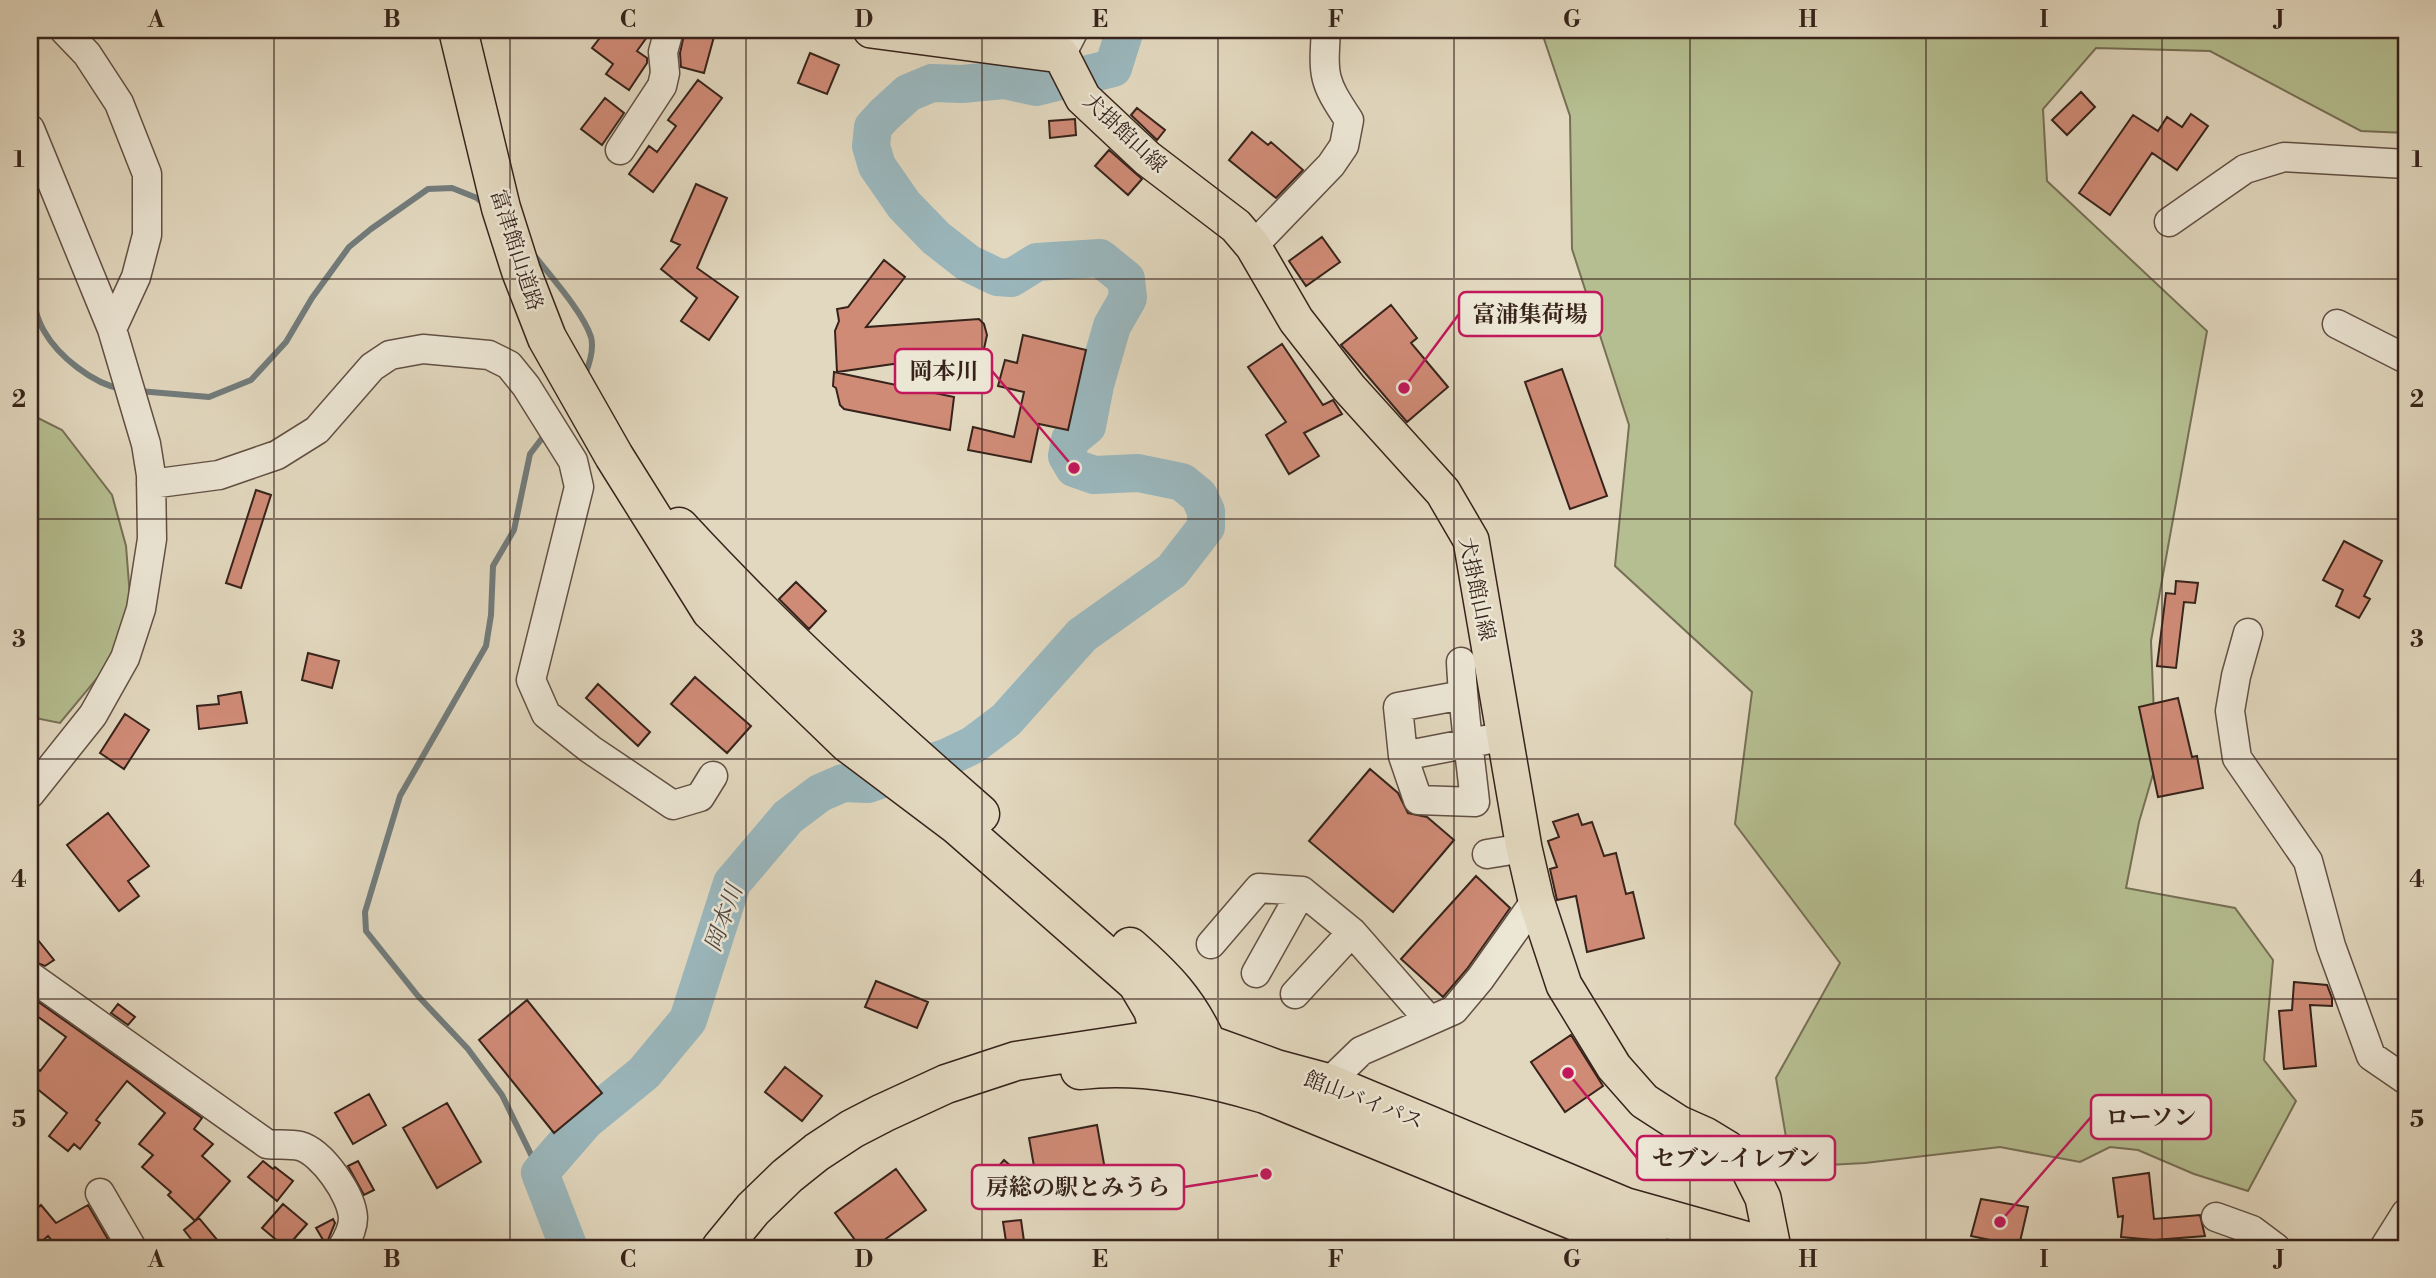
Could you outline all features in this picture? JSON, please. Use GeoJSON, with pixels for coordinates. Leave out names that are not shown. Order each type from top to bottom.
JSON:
{"type":"FeatureCollection","features":[{"type":"Feature","properties":{"kind":"highway","name":"富津館山道路"},"geometry":{"type":"LineString","coordinates":[[458,30],[501,208],[533,304],[565,374],[614,456],[731,583],[860,730],[965,817]]}},
{"type":"Feature","properties":{"kind":"highway"},"geometry":{"type":"LineString","coordinates":[[965,817],[1160,974],[1189,1008],[1207,1044],[1181,1073],[1161,1039],[1153,1010],[1137,983],[965,817]]}},
{"type":"Feature","properties":{"kind":"highway","name":"館山バイパス"},"geometry":{"type":"LineString","coordinates":[[721,1248],[753,1209],[817,1152],[852,1129],[946,1084],[1016,1061],[1161,1039],[1207,1044],[1276,1069],[1328,1083],[1625,1207],[1772,1248]]}},
{"type":"Feature","properties":{"kind":"highway","name":"館山バイパス"},"geometry":{"type":"LineString","coordinates":[[946,1084],[1095,1068],[1181,1073],[1214,1079],[1265,1094],[1612,1236],[1650,1248]]}},
{"type":"Feature","properties":{"kind":"main road","name":"犬掛館山線"},"geometry":{"type":"LineString","coordinates":[[871,30],[1066,49],[1083,98],[1147,158],[1236,226],[1253,246],[1296,320],[1349,387],[1443,492],[1471,540],[1524,848],[1536,900],[1564,985],[1614,1067],[1644,1101],[1678,1123],[1728,1149],[1748,1168],[1762,1198],[1772,1248]]}},
{"type":"Feature","properties":{"kind":"street"},"geometry":{"type":"LineString","coordinates":[[64,30],[87,54],[119,103],[147,174],[147,235],[136,277],[112,329]]}},
{"type":"Feature","properties":{"kind":"street"},"geometry":{"type":"LineString","coordinates":[[620,150],[662,86],[665,73],[663,52],[669,30]]}},
{"type":"Feature","properties":{"kind":"street"},"geometry":{"type":"LineString","coordinates":[[1253,246],[1331,165],[1344,146],[1349,120],[1328,89],[1324,68],[1326,30]]}},
{"type":"Feature","properties":{"kind":"street"},"geometry":{"type":"LineString","coordinates":[[30,128],[112,329],[146,444],[151,484],[152,540],[141,608],[125,658],[93,715],[30,794]]}},
{"type":"Feature","properties":{"kind":"street"},"geometry":{"type":"LineString","coordinates":[[2169,222],[2245,169],[2284,157],[2406,164]]}},
{"type":"Feature","properties":{"kind":"street"},"geometry":{"type":"LineString","coordinates":[[2337,324],[2406,359]]}},
{"type":"Feature","properties":{"kind":"street"},"geometry":{"type":"LineString","coordinates":[[151,484],[219,475],[278,455],[317,430],[372,367],[390,355],[423,349],[489,355],[509,365],[526,386],[573,461],[579,487],[531,680],[546,714],[590,750],[673,804],[700,797],[713,776]]}},
{"type":"Feature","properties":{"kind":"street"},"geometry":{"type":"LineString","coordinates":[[2248,633],[2230,711],[2237,758],[2308,861],[2331,946],[2371,1056],[2406,1080]]}},
{"type":"Feature","properties":{"kind":"street"},"geometry":{"type":"LineString","coordinates":[[1461,662],[1475,802],[1418,800],[1404,756],[1398,707],[1463,695]]}},
{"type":"Feature","properties":{"kind":"street"},"geometry":{"type":"LineString","coordinates":[[1404,756],[1506,736]]}},
{"type":"Feature","properties":{"kind":"street"},"geometry":{"type":"LineString","coordinates":[[1487,855],[1524,848]]}},
{"type":"Feature","properties":{"kind":"street"},"geometry":{"type":"LineString","coordinates":[[1211,944],[1259,888],[1301,891],[1352,932],[1429,1020]]}},
{"type":"Feature","properties":{"kind":"street"},"geometry":{"type":"LineString","coordinates":[[1256,973],[1301,891]]}},
{"type":"Feature","properties":{"kind":"street"},"geometry":{"type":"LineString","coordinates":[[1328,1083],[1361,1051],[1454,1010],[1480,979],[1536,900]]}},
{"type":"Feature","properties":{"kind":"street"},"geometry":{"type":"LineString","coordinates":[[1295,994],[1352,932]]}},
{"type":"Feature","properties":{"kind":"street"},"geometry":{"type":"LineString","coordinates":[[30,976],[267,1144],[301,1146],[322,1158],[350,1207],[353,1220],[342,1248]]}},
{"type":"Feature","properties":{"kind":"street"},"geometry":{"type":"LineString","coordinates":[[100,1193],[132,1248]]}},
{"type":"Feature","properties":{"kind":"street"},"geometry":{"type":"LineString","coordinates":[[2384,1248],[2406,1213]]}},
{"type":"Feature","properties":{"kind":"street"},"geometry":{"type":"LineString","coordinates":[[2217,1217],[2252,1230],[2276,1248]]}},
{"type":"Feature","properties":{"kind":"green space"},"geometry":{"type":"Polygon","coordinates":[[[1541,30],[2406,30],[2406,133],[2361,131],[2210,51],[2096,48],[2043,109],[2047,181],[2207,331],[2151,641],[2156,764],[2139,822],[2126,888],[2235,908],[2273,960],[2264,1060],[2296,1101],[2248,1191],[2194,1174],[2138,1150],[2110,1147],[2080,1162],[2000,1147],[1865,1163],[1791,1167],[1776,1078],[1840,963],[1735,824],[1752,692],[1615,566],[1629,425],[1572,249],[1570,116],[1541,30]]]}},
{"type":"Feature","properties":{"kind":"green space"},"geometry":{"type":"Polygon","coordinates":[[[30,414],[62,430],[112,495],[126,546],[133,635],[60,723],[30,717],[30,414]]]}},
{"type":"Feature","properties":{"kind":"building"},"geometry":{"type":"Polygon","coordinates":[[[606,30],[652,30],[637,51],[647,58],[647,63],[629,90],[606,74],[613,64],[592,48],[606,30]]]}},
{"type":"Feature","properties":{"kind":"building"},"geometry":{"type":"Polygon","coordinates":[[[685,30],[715,33],[704,73],[681,67],[680,53],[685,30]]]}},
{"type":"Feature","properties":{"kind":"building"},"geometry":{"type":"Polygon","coordinates":[[[810,53],[839,65],[827,94],[798,83],[810,53]]]}},
{"type":"Feature","properties":{"kind":"building"},"geometry":{"type":"Polygon","coordinates":[[[698,80],[722,98],[653,192],[629,174],[649,146],[657,152],[676,126],[668,120],[698,80]]]}},
{"type":"Feature","properties":{"kind":"building"},"geometry":{"type":"Polygon","coordinates":[[[2081,92],[2095,107],[2067,135],[2052,120],[2081,92]]]}},
{"type":"Feature","properties":{"kind":"building"},"geometry":{"type":"Polygon","coordinates":[[[605,98],[624,113],[602,145],[581,129],[605,98]]]}},
{"type":"Feature","properties":{"kind":"building"},"geometry":{"type":"Polygon","coordinates":[[[1137,108],[1165,130],[1157,140],[1131,115],[1137,108]]]}},
{"type":"Feature","properties":{"kind":"building"},"geometry":{"type":"Polygon","coordinates":[[[2191,114],[2208,126],[2177,170],[2152,153],[2110,215],[2079,193],[2133,115],[2158,131],[2167,117],[2182,127],[2191,114]]]}},
{"type":"Feature","properties":{"kind":"building"},"geometry":{"type":"Polygon","coordinates":[[[1075,119],[1076,135],[1050,138],[1049,121],[1075,119]]]}},
{"type":"Feature","properties":{"kind":"building"},"geometry":{"type":"Polygon","coordinates":[[[1252,132],[1268,145],[1271,142],[1303,170],[1276,198],[1229,160],[1252,132]]]}},
{"type":"Feature","properties":{"kind":"building"},"geometry":{"type":"Polygon","coordinates":[[[1109,150],[1142,179],[1128,195],[1095,166],[1109,150]]]}},
{"type":"Feature","properties":{"kind":"building"},"geometry":{"type":"Polygon","coordinates":[[[696,184],[727,198],[697,268],[738,297],[709,340],[681,321],[697,298],[661,269],[680,245],[671,241],[696,184]]]}},
{"type":"Feature","properties":{"kind":"building"},"geometry":{"type":"Polygon","coordinates":[[[1322,237],[1340,262],[1306,286],[1289,261],[1322,237]]]}},
{"type":"Feature","properties":{"kind":"building"},"geometry":{"type":"Polygon","coordinates":[[[884,260],[905,277],[866,327],[979,319],[984,324],[987,335],[982,358],[949,356],[837,372],[837,309],[848,307],[884,260]]]}},
{"type":"Feature","properties":{"kind":"building"},"geometry":{"type":"Polygon","coordinates":[[[1391,305],[1417,338],[1411,343],[1448,387],[1407,422],[1341,345],[1391,305]]]}},
{"type":"Feature","properties":{"kind":"building"},"geometry":{"type":"Polygon","coordinates":[[[1023,335],[1086,350],[1068,430],[1039,424],[1031,462],[968,450],[973,427],[1014,437],[1024,392],[998,386],[1005,360],[1017,363],[1023,335]]]}},
{"type":"Feature","properties":{"kind":"building"},"geometry":{"type":"Polygon","coordinates":[[[1282,344],[1323,405],[1333,400],[1342,414],[1304,433],[1319,456],[1289,474],[1266,435],[1286,422],[1248,367],[1282,344]]]}},
{"type":"Feature","properties":{"kind":"building"},"geometry":{"type":"Polygon","coordinates":[[[1562,369],[1607,496],[1570,509],[1525,382],[1562,369]]]}},
{"type":"Feature","properties":{"kind":"building"},"geometry":{"type":"Polygon","coordinates":[[[834,372],[954,397],[950,430],[844,409],[833,386],[834,372]]]}},
{"type":"Feature","properties":{"kind":"building"},"geometry":{"type":"Polygon","coordinates":[[[256,490],[271,495],[241,588],[226,583],[256,490]]]}},
{"type":"Feature","properties":{"kind":"building"},"geometry":{"type":"Polygon","coordinates":[[[2344,541],[2382,561],[2364,596],[2370,599],[2359,618],[2336,606],[2343,590],[2323,580],[2344,541]]]}},
{"type":"Feature","properties":{"kind":"building"},"geometry":{"type":"Polygon","coordinates":[[[2176,581],[2198,583],[2195,603],[2184,602],[2176,668],[2157,666],[2166,593],[2175,594],[2176,581]]]}},
{"type":"Feature","properties":{"kind":"building"},"geometry":{"type":"Polygon","coordinates":[[[796,582],[826,611],[809,629],[779,599],[796,582]]]}},
{"type":"Feature","properties":{"kind":"building"},"geometry":{"type":"Polygon","coordinates":[[[308,653],[339,661],[332,688],[302,680],[308,653]]]}},
{"type":"Feature","properties":{"kind":"building"},"geometry":{"type":"Polygon","coordinates":[[[695,677],[751,726],[727,753],[671,704],[695,677]]]}},
{"type":"Feature","properties":{"kind":"building"},"geometry":{"type":"Polygon","coordinates":[[[598,684],[650,732],[638,746],[586,698],[598,684]]]}},
{"type":"Feature","properties":{"kind":"building"},"geometry":{"type":"Polygon","coordinates":[[[241,692],[247,723],[199,729],[197,706],[219,704],[218,696],[241,692]]]}},
{"type":"Feature","properties":{"kind":"building"},"geometry":{"type":"Polygon","coordinates":[[[2178,698],[2192,757],[2197,756],[2203,788],[2158,797],[2139,707],[2178,698]]]}},
{"type":"Feature","properties":{"kind":"building"},"geometry":{"type":"Polygon","coordinates":[[[125,714],[149,730],[124,769],[100,753],[125,714]]]}},
{"type":"Feature","properties":{"kind":"building"},"geometry":{"type":"Polygon","coordinates":[[[1370,769],[1398,793],[1408,813],[1427,817],[1454,840],[1393,912],[1309,841],[1370,769]]]}},
{"type":"Feature","properties":{"kind":"building"},"geometry":{"type":"Polygon","coordinates":[[[108,813],[149,866],[128,881],[139,896],[119,911],[67,845],[108,813]]]}},
{"type":"Feature","properties":{"kind":"building"},"geometry":{"type":"Polygon","coordinates":[[[1578,814],[1582,825],[1592,822],[1604,856],[1616,853],[1626,894],[1633,892],[1644,938],[1587,952],[1576,896],[1557,900],[1550,869],[1557,867],[1548,841],[1559,837],[1553,822],[1578,814]]]}},
{"type":"Feature","properties":{"kind":"building"},"geometry":{"type":"Polygon","coordinates":[[[1476,876],[1510,908],[1467,969],[1443,997],[1401,959],[1476,876]]]}},
{"type":"Feature","properties":{"kind":"building"},"geometry":{"type":"Polygon","coordinates":[[[30,930],[54,960],[45,966],[30,960],[30,930]]]}},
{"type":"Feature","properties":{"kind":"building"},"geometry":{"type":"Polygon","coordinates":[[[876,981],[928,1002],[917,1028],[865,1007],[876,981]]]}},
{"type":"Feature","properties":{"kind":"building"},"geometry":{"type":"Polygon","coordinates":[[[2294,982],[2327,985],[2332,1006],[2310,1005],[2316,1066],[2284,1069],[2279,1011],[2292,1010],[2294,982]]]}},
{"type":"Feature","properties":{"kind":"building"},"geometry":{"type":"Polygon","coordinates":[[[30,996],[202,1118],[194,1129],[213,1144],[202,1156],[230,1181],[195,1221],[168,1195],[171,1192],[142,1167],[153,1155],[139,1144],[165,1113],[127,1081],[96,1120],[100,1123],[80,1149],[74,1144],[68,1151],[49,1136],[67,1113],[30,1083],[30,1062],[40,1071],[66,1037],[30,1011],[30,996]]]}},
{"type":"Feature","properties":{"kind":"building"},"geometry":{"type":"Polygon","coordinates":[[[527,1000],[602,1093],[554,1133],[479,1040],[527,1000]]]}},
{"type":"Feature","properties":{"kind":"building"},"geometry":{"type":"Polygon","coordinates":[[[118,1004],[135,1017],[128,1025],[111,1013],[118,1004]]]}},
{"type":"Feature","properties":{"kind":"building"},"geometry":{"type":"Polygon","coordinates":[[[1571,1035],[1603,1086],[1565,1112],[1531,1062],[1571,1035]]]}},
{"type":"Feature","properties":{"kind":"building"},"geometry":{"type":"Polygon","coordinates":[[[785,1067],[822,1096],[802,1121],[765,1092],[785,1067]]]}},
{"type":"Feature","properties":{"kind":"building"},"geometry":{"type":"Polygon","coordinates":[[[369,1094],[386,1125],[353,1144],[335,1113],[369,1094]]]}},
{"type":"Feature","properties":{"kind":"building"},"geometry":{"type":"Polygon","coordinates":[[[447,1103],[481,1162],[437,1188],[403,1128],[447,1103]]]}},
{"type":"Feature","properties":{"kind":"building"},"geometry":{"type":"Polygon","coordinates":[[[1097,1125],[1106,1175],[1038,1189],[1029,1138],[1097,1125]]]}},
{"type":"Feature","properties":{"kind":"building"},"geometry":{"type":"Polygon","coordinates":[[[1004,1160],[1037,1189],[1017,1193],[1019,1208],[987,1180],[1004,1160]]]}},
{"type":"Feature","properties":{"kind":"building"},"geometry":{"type":"Polygon","coordinates":[[[263,1161],[293,1181],[277,1201],[248,1177],[263,1161]]]}},
{"type":"Feature","properties":{"kind":"building"},"geometry":{"type":"Polygon","coordinates":[[[358,1161],[374,1190],[364,1195],[348,1166],[358,1161]]]}},
{"type":"Feature","properties":{"kind":"building"},"geometry":{"type":"Polygon","coordinates":[[[896,1169],[926,1210],[873,1248],[861,1248],[835,1213],[896,1169]]]}},
{"type":"Feature","properties":{"kind":"building"},"geometry":{"type":"Polygon","coordinates":[[[2149,1173],[2154,1219],[2200,1215],[2205,1236],[2154,1240],[2121,1237],[2123,1216],[2118,1217],[2113,1178],[2149,1173]]]}},
{"type":"Feature","properties":{"kind":"building"},"geometry":{"type":"Polygon","coordinates":[[[1981,1199],[2028,1207],[2019,1246],[1971,1236],[1981,1199]]]}},
{"type":"Feature","properties":{"kind":"building"},"geometry":{"type":"Polygon","coordinates":[[[283,1204],[307,1224],[286,1248],[262,1228],[283,1204]]]}},
{"type":"Feature","properties":{"kind":"building"},"geometry":{"type":"Polygon","coordinates":[[[41,1205],[56,1223],[88,1205],[113,1248],[58,1248],[48,1236],[34,1248],[30,1248],[30,1214],[41,1205]]]}},
{"type":"Feature","properties":{"kind":"building"},"geometry":{"type":"Polygon","coordinates":[[[199,1218],[224,1248],[198,1248],[184,1230],[199,1218]]]}},
{"type":"Feature","properties":{"kind":"building"},"geometry":{"type":"Polygon","coordinates":[[[333,1219],[335,1223],[326,1245],[316,1228],[333,1219]]]}},
{"type":"Feature","properties":{"kind":"building"},"geometry":{"type":"Polygon","coordinates":[[[1021,1220],[1025,1248],[1007,1248],[1003,1222],[1021,1220]]]}},
{"type":"Feature","properties":{"kind":"waterway","name":"岡本川"},"geometry":{"type":"LineString","coordinates":[[569,1248],[540,1173],[585,1121],[644,1073],[688,1020],[732,883],[788,817],[820,793],[843,783],[868,784],[948,757],[973,745],[1006,720],[1082,635],[1172,571],[1206,527],[1206,511],[1199,496],[1182,482],[1138,473],[1094,475],[1074,468],[1067,456],[1070,440],[1087,426],[1095,385],[1112,326],[1128,298],[1126,279],[1100,258],[1037,262],[1011,278],[997,277],[968,263],[936,238],[904,205],[877,166],[871,146],[873,127],[908,93],[932,83],[962,84],[1004,80],[1036,87],[1113,68],[1125,30]]}},
{"type":"Feature","properties":{"kind":"waterway"},"geometry":{"type":"LineString","coordinates":[[139,391],[209,397],[251,380],[286,342],[312,298],[349,247],[371,229],[428,189],[452,188],[477,198],[485,205]]}},
{"type":"Feature","properties":{"kind":"waterway"},"geometry":{"type":"LineString","coordinates":[[534,255],[587,327],[592,346],[585,375]]}},
{"type":"Feature","properties":{"kind":"waterway"},"geometry":{"type":"LineString","coordinates":[[30,277],[38,318],[58,350],[88,375],[122,389]]}},
{"type":"Feature","properties":{"kind":"waterway"},"geometry":{"type":"LineString","coordinates":[[540,1173],[502,1095],[468,1049],[418,996],[366,931],[365,912],[400,796],[486,646],[491,615],[493,566],[514,530],[530,454],[546,433]]}},
{"type":"Feature","properties":{"kind":"place","name":"富浦集荷場"},"geometry":{"type":"Point","coordinates":[1404,388]}},
{"type":"Feature","properties":{"kind":"place","name":"岡本川"},"geometry":{"type":"Point","coordinates":[1074,468]}},
{"type":"Feature","properties":{"kind":"place","name":"セブン-イレブン"},"geometry":{"type":"Point","coordinates":[1568,1073]}},
{"type":"Feature","properties":{"kind":"place","name":"房総の駅とみうら"},"geometry":{"type":"Point","coordinates":[1266,1174]}},
{"type":"Feature","properties":{"kind":"place","name":"ローソン"},"geometry":{"type":"Point","coordinates":[2000,1222]}}]}
